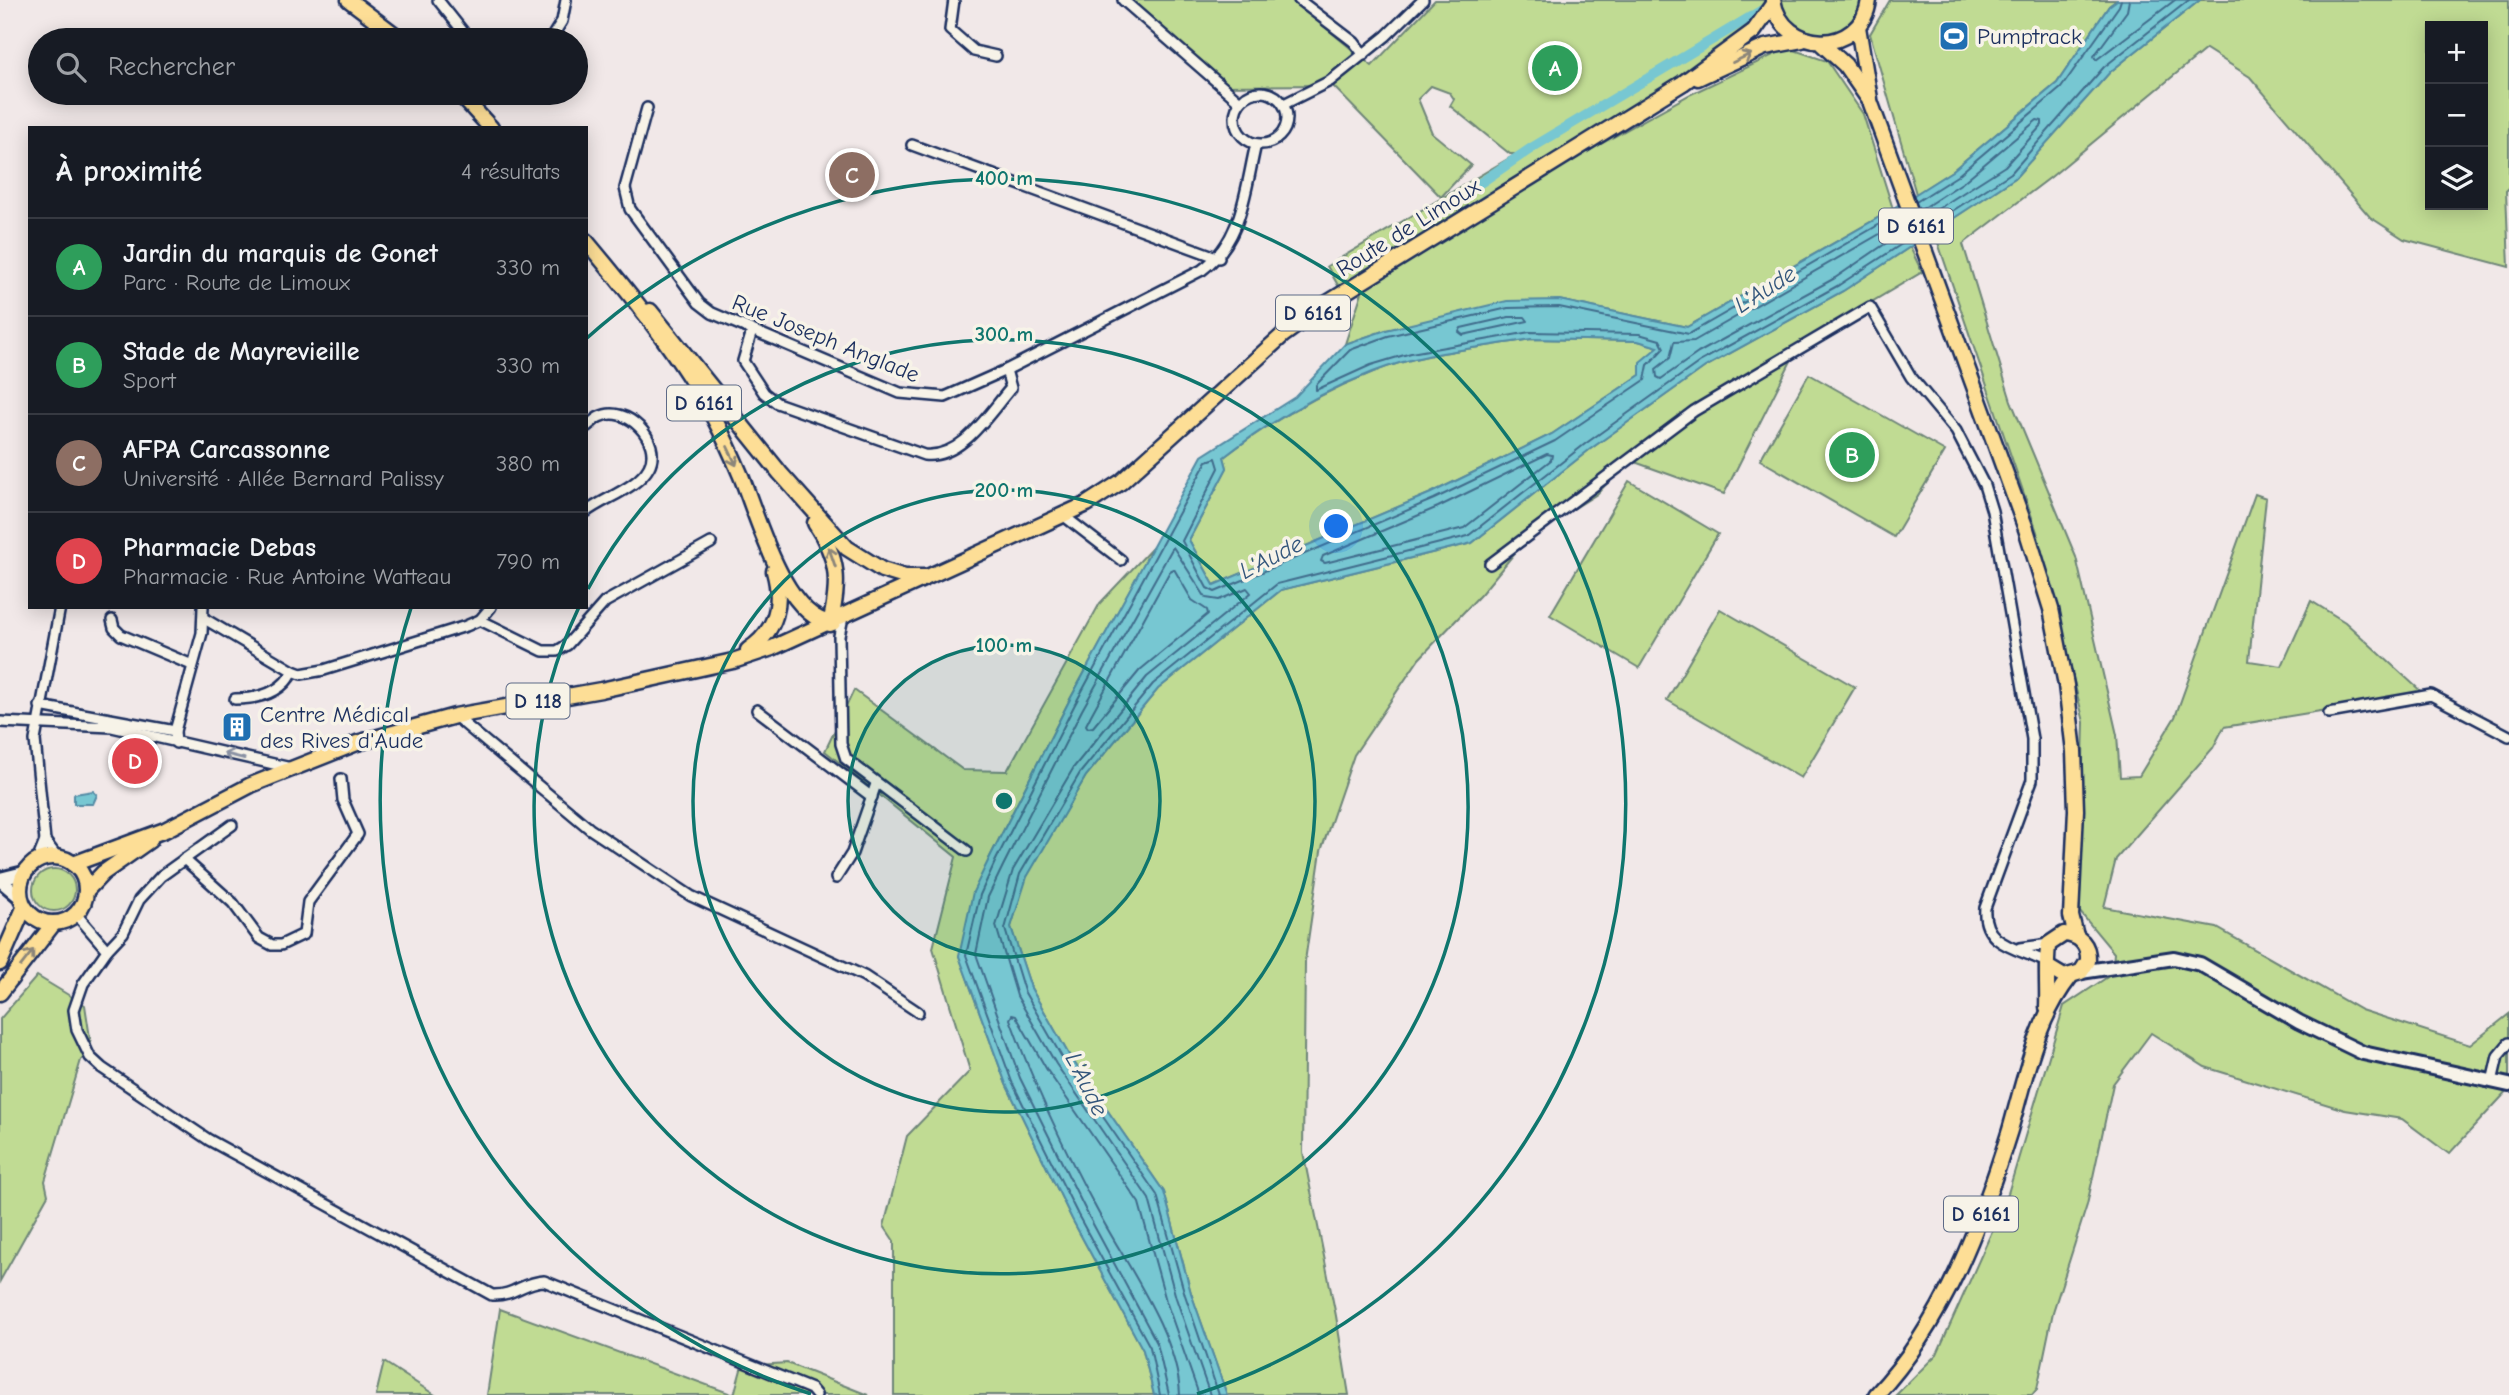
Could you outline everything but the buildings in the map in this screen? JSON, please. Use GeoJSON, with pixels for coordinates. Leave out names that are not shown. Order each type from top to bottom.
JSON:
{"type":"FeatureCollection","features":[{"type":"Feature","properties":{"kind":"main road"},"geometry":{"type":"LineString","coordinates":[[349,0],[386,28]]}},
{"type":"Feature","properties":{"kind":"main road"},"geometry":{"type":"LineString","coordinates":[[1773,2],[1783,25],[1802,40],[1822,44],[1842,39],[1858,27],[1869,0]]}},
{"type":"Feature","properties":{"kind":"main road","name":"D 6161"},"geometry":{"type":"LineString","coordinates":[[1683,83],[1754,31],[1773,2]]}},
{"type":"Feature","properties":{"kind":"main road","name":"D 6161"},"geometry":{"type":"LineString","coordinates":[[1858,27],[1870,101],[2015,500],[2047,596],[2066,685],[2075,786],[2071,916],[2076,936]]}},
{"type":"Feature","properties":{"kind":"main road","name":"D 6161"},"geometry":{"type":"LineString","coordinates":[[1683,83],[1765,47],[1802,40]]}},
{"type":"Feature","properties":{"kind":"main road","name":"D 6161"},"geometry":{"type":"LineString","coordinates":[[1822,44],[1845,65],[1870,101]]}},
{"type":"Feature","properties":{"kind":"main road","name":"Route de Limoux"},"geometry":{"type":"LineString","coordinates":[[961,564],[1064,516],[1121,482],[1247,365],[1329,302],[1683,83]]}},
{"type":"Feature","properties":{"kind":"main road"},"geometry":{"type":"LineString","coordinates":[[470,105],[489,126]]}},
{"type":"Feature","properties":{"kind":"main road","name":"D 6161"},"geometry":{"type":"LineString","coordinates":[[588,243],[615,275],[713,417],[793,596],[813,617],[837,627],[934,583],[961,564]]}},
{"type":"Feature","properties":{"kind":"main road"},"geometry":{"type":"LineString","coordinates":[[615,275],[661,323],[780,472],[824,536],[835,561],[837,627]]}},
{"type":"Feature","properties":{"kind":"main road","name":"D 6161"},"geometry":{"type":"LineString","coordinates":[[780,472],[847,548],[881,570],[905,577],[928,577]]}},
{"type":"Feature","properties":{"kind":"main road","name":"D 6161"},"geometry":{"type":"LineString","coordinates":[[733,661],[763,640],[773,623],[779,588],[768,545]]}},
{"type":"Feature","properties":{"kind":"main road","name":"D 6161"},"geometry":{"type":"LineString","coordinates":[[837,627],[928,577],[961,564]]}},
{"type":"Feature","properties":{"kind":"main road","name":"D 118"},"geometry":{"type":"LineString","coordinates":[[86,891],[103,873],[165,830],[251,785],[344,748],[455,716],[601,690],[733,661],[837,627]]}},
{"type":"Feature","properties":{"kind":"main road","name":"D 118"},"geometry":{"type":"LineString","coordinates":[[72,864],[165,830]]}},
{"type":"Feature","properties":{"kind":"main road"},"geometry":{"type":"LineString","coordinates":[[0,964],[22,902],[24,873],[37,861],[58,858],[72,864],[82,876],[86,891],[76,914],[54,923],[0,993]]}},
{"type":"Feature","properties":{"kind":"main road","name":"D 6161"},"geometry":{"type":"LineString","coordinates":[[2053,940],[2071,884]]}},
{"type":"Feature","properties":{"kind":"main road"},"geometry":{"type":"LineString","coordinates":[[22,902],[33,917],[54,923]]}},
{"type":"Feature","properties":{"kind":"main road"},"geometry":{"type":"LineString","coordinates":[[2076,936],[2084,944],[2088,954],[2075,974],[2059,976],[2048,965],[2053,940],[2076,936]]}},
{"type":"Feature","properties":{"kind":"main road","name":"D 6161"},"geometry":{"type":"LineString","coordinates":[[1876,1395],[1910,1356],[1935,1313],[1983,1210],[2047,1013],[2048,965]]}},
{"type":"Feature","properties":{"kind":"main road","name":"D 6161"},"geometry":{"type":"LineString","coordinates":[[2047,1013],[2075,974]]}},
{"type":"Feature","properties":{"kind":"street"},"geometry":{"type":"LineString","coordinates":[[438,0],[460,28]]}},
{"type":"Feature","properties":{"kind":"street"},"geometry":{"type":"LineString","coordinates":[[558,28],[562,21],[566,0]]}},
{"type":"Feature","properties":{"kind":"street"},"geometry":{"type":"LineString","coordinates":[[954,0],[950,30],[974,51],[996,56]]}},
{"type":"Feature","properties":{"kind":"street"},"geometry":{"type":"LineString","coordinates":[[1123,0],[1240,102]]}},
{"type":"Feature","properties":{"kind":"street"},"geometry":{"type":"LineString","coordinates":[[1299,0],[1354,42],[1364,55]]}},
{"type":"Feature","properties":{"kind":"street"},"geometry":{"type":"LineString","coordinates":[[1284,104],[1330,81],[1364,55],[1423,0]]}},
{"type":"Feature","properties":{"kind":"street"},"geometry":{"type":"LineString","coordinates":[[1264,91],[1280,98],[1284,104],[1288,121],[1285,131],[1268,143],[1256,144],[1241,135],[1235,116],[1240,102],[1248,95],[1264,91]]}},
{"type":"Feature","properties":{"kind":"street","name":"Rue Joseph Anglade"},"geometry":{"type":"LineString","coordinates":[[647,108],[625,188],[630,209],[699,303],[712,313],[752,331],[900,393],[922,397],[945,397],[1006,370],[1202,270],[1219,258],[1238,226],[1256,144]]}},
{"type":"Feature","properties":{"kind":"street"},"geometry":{"type":"LineString","coordinates":[[912,145],[1219,258]]}},
{"type":"Feature","properties":{"kind":"street"},"geometry":{"type":"LineString","coordinates":[[1490,564],[1693,411],[1870,307],[1911,377],[1956,431],[1984,485],[1992,512],[2025,690],[2033,762],[2032,780],[1985,908],[1984,920],[1987,930],[1997,942],[2019,949],[2048,965]]}},
{"type":"Feature","properties":{"kind":"street"},"geometry":{"type":"LineString","coordinates":[[752,331],[743,361],[764,393],[777,402],[924,455],[939,457],[959,446],[1011,388],[1006,370]]}},
{"type":"Feature","properties":{"kind":"street"},"geometry":{"type":"LineString","coordinates":[[588,425],[601,415],[618,415],[634,422],[646,434],[653,455],[649,469],[588,511]]}},
{"type":"Feature","properties":{"kind":"street"},"geometry":{"type":"LineString","coordinates":[[1064,516],[1121,559]]}},
{"type":"Feature","properties":{"kind":"street"},"geometry":{"type":"LineString","coordinates":[[480,620],[543,651],[556,651],[566,645],[605,602],[711,542]]}},
{"type":"Feature","properties":{"kind":"street"},"geometry":{"type":"LineString","coordinates":[[37,861],[45,841],[36,759],[37,723],[60,609]]}},
{"type":"Feature","properties":{"kind":"street"},"geometry":{"type":"LineString","coordinates":[[176,743],[175,731],[203,609]]}},
{"type":"Feature","properties":{"kind":"street"},"geometry":{"type":"LineString","coordinates":[[203,618],[301,674],[324,670],[480,620],[489,609]]}},
{"type":"Feature","properties":{"kind":"street"},"geometry":{"type":"LineString","coordinates":[[112,620],[114,628],[121,635],[192,665]]}},
{"type":"Feature","properties":{"kind":"street"},"geometry":{"type":"LineString","coordinates":[[837,627],[841,744],[846,759],[967,850]]}},
{"type":"Feature","properties":{"kind":"street"},"geometry":{"type":"LineString","coordinates":[[235,699],[249,699],[277,690],[287,682],[293,671]]}},
{"type":"Feature","properties":{"kind":"street"},"geometry":{"type":"LineString","coordinates":[[2329,713],[2431,695],[2509,736]]}},
{"type":"Feature","properties":{"kind":"street"},"geometry":{"type":"LineString","coordinates":[[40,706],[175,731]]}},
{"type":"Feature","properties":{"kind":"street"},"geometry":{"type":"LineString","coordinates":[[757,710],[872,797]]}},
{"type":"Feature","properties":{"kind":"street"},"geometry":{"type":"LineString","coordinates":[[455,716],[590,829],[691,896],[864,976],[918,1012]]}},
{"type":"Feature","properties":{"kind":"street"},"geometry":{"type":"LineString","coordinates":[[0,722],[112,727],[293,768]]}},
{"type":"Feature","properties":{"kind":"street"},"geometry":{"type":"LineString","coordinates":[[184,859],[233,903],[259,938],[272,945],[281,946],[304,934],[308,902],[358,834],[343,800],[341,779]]}},
{"type":"Feature","properties":{"kind":"street"},"geometry":{"type":"LineString","coordinates":[[836,878],[852,853],[876,784]]}},
{"type":"Feature","properties":{"kind":"street"},"geometry":{"type":"LineString","coordinates":[[232,825],[161,876],[139,900],[124,933],[107,950],[83,984],[74,1010],[77,1030],[90,1057],[130,1088],[209,1140],[492,1295],[509,1296],[530,1281],[544,1281],[811,1389],[817,1395]]}},
{"type":"Feature","properties":{"kind":"street"},"geometry":{"type":"LineString","coordinates":[[45,841],[58,858]]}},
{"type":"Feature","properties":{"kind":"street"},"geometry":{"type":"LineString","coordinates":[[22,902],[0,879],[24,873]]}},
{"type":"Feature","properties":{"kind":"street"},"geometry":{"type":"LineString","coordinates":[[76,914],[107,950]]}},
{"type":"Feature","properties":{"kind":"street"},"geometry":{"type":"LineString","coordinates":[[2019,949],[2053,940]]}},
{"type":"Feature","properties":{"kind":"street"},"geometry":{"type":"LineString","coordinates":[[2088,954],[2110,965]]}},
{"type":"Feature","properties":{"kind":"street"},"geometry":{"type":"LineString","coordinates":[[2075,974],[2110,965],[2174,958],[2200,964],[2299,1021],[2363,1053],[2509,1086]]}},
{"type":"Feature","properties":{"kind":"street"},"geometry":{"type":"LineString","coordinates":[[2492,1082],[2498,1056],[2509,1043]]}},
{"type":"Feature","properties":{"kind":"green space"},"geometry":{"type":"Polygon","coordinates":[[[1125,0],[1292,0],[1372,66],[1435,0],[1767,0],[1763,16],[1744,36],[1339,287],[1327,266],[1516,154],[1510,154],[1450,106],[1454,99],[1450,93],[1431,86],[1418,99],[1432,133],[1471,165],[1441,197],[1332,85],[1213,86],[1125,0]]]}},
{"type":"Feature","properties":{"kind":"green space"},"geometry":{"type":"Polygon","coordinates":[[[1781,0],[1864,0],[1856,21],[1833,36],[1807,31],[1793,24],[1781,0]]]}},
{"type":"Feature","properties":{"kind":"green space"},"geometry":{"type":"Polygon","coordinates":[[[1890,0],[2117,0],[2109,6],[2057,83],[1952,171],[1916,194],[1870,34],[1890,0]]]}},
{"type":"Feature","properties":{"kind":"green space"},"geometry":{"type":"Polygon","coordinates":[[[2200,0],[2509,0],[2509,188],[2506,191],[2509,267],[2404,239],[2370,217],[2250,77],[2206,49],[2051,177],[1963,244],[2011,401],[2076,557],[2117,735],[2120,777],[2139,776],[2175,717],[2255,494],[2266,498],[2249,661],[2282,666],[2311,601],[2345,622],[2424,694],[2224,727],[2213,748],[2116,859],[2104,907],[2217,928],[2361,1010],[2470,1045],[2509,1014],[2509,1089],[2449,1154],[2402,1119],[2345,1110],[2205,1067],[2151,1033],[2113,1084],[2087,1205],[2053,1312],[2037,1389],[2032,1395],[1896,1395],[1937,1354],[2006,1200],[2064,1006],[2112,974],[2114,953],[2079,911],[2084,722],[2037,532],[1934,231],[2015,178],[2110,72],[2200,0]]]}},
{"type":"Feature","properties":{"kind":"green space"},"geometry":{"type":"Polygon","coordinates":[[[1788,48],[1827,61],[1863,114],[1893,209],[1687,327],[1559,300],[1386,330],[1345,344],[1363,289],[1466,221],[1592,149],[1689,95],[1788,48]]]}},
{"type":"Feature","properties":{"kind":"green space"},"geometry":{"type":"Polygon","coordinates":[[[1910,247],[1922,272],[1799,345],[1724,494],[1629,460],[1597,494],[1527,538],[1481,594],[1419,659],[1354,755],[1321,851],[1305,961],[1303,1152],[1349,1395],[1227,1395],[1191,1293],[1164,1192],[1069,1055],[1031,988],[1011,927],[1026,877],[1086,776],[1158,689],[1281,590],[1472,543],[1589,450],[1705,367],[1843,291],[1910,247]]]}},
{"type":"Feature","properties":{"kind":"green space"},"geometry":{"type":"Polygon","coordinates":[[[1531,339],[1638,341],[1659,347],[1640,375],[1552,434],[1431,493],[1214,585],[1189,540],[1227,468],[1224,457],[1296,410],[1373,372],[1431,355],[1531,339]]]}},
{"type":"Feature","properties":{"kind":"green space"},"geometry":{"type":"Polygon","coordinates":[[[1809,374],[1945,451],[1894,537],[1760,460],[1809,374]]]}},
{"type":"Feature","properties":{"kind":"green space"},"geometry":{"type":"Polygon","coordinates":[[[1629,481],[1718,534],[1639,668],[1550,615],[1629,481]]]}},
{"type":"Feature","properties":{"kind":"green space"},"geometry":{"type":"Polygon","coordinates":[[[1153,547],[1068,703],[989,859],[959,956],[1006,1084],[1072,1219],[1143,1350],[1154,1395],[894,1395],[894,1241],[884,1226],[907,1136],[970,1071],[933,948],[956,857],[825,751],[854,690],[963,770],[1007,771],[1100,603],[1153,547]]]}},
{"type":"Feature","properties":{"kind":"green space"},"geometry":{"type":"Polygon","coordinates":[[[1720,609],[1855,687],[1801,778],[1667,700],[1720,609]]]}},
{"type":"Feature","properties":{"kind":"green space"},"geometry":{"type":"Polygon","coordinates":[[[54,869],[69,875],[75,890],[69,905],[54,911],[39,905],[33,890],[39,875],[54,869]]]}},
{"type":"Feature","properties":{"kind":"green space"},"geometry":{"type":"Polygon","coordinates":[[[37,976],[85,1005],[92,1051],[81,1060],[45,1181],[48,1195],[0,1281],[0,1019],[37,976]]]}},
{"type":"Feature","properties":{"kind":"green space"},"geometry":{"type":"Polygon","coordinates":[[[500,1309],[734,1395],[487,1395],[500,1309]]]}},
{"type":"Feature","properties":{"kind":"green space"},"geometry":{"type":"Polygon","coordinates":[[[384,1362],[435,1395],[376,1395],[384,1362]]]}},
{"type":"Feature","properties":{"kind":"green space"},"geometry":{"type":"Polygon","coordinates":[[[787,1363],[868,1395],[734,1395],[742,1366],[787,1363]]]}},
{"type":"Feature","properties":{"kind":"water","name":"L'Aude"},"geometry":{"type":"Polygon","coordinates":[[[2117,0],[2200,0],[2110,72],[2015,178],[1843,291],[1705,367],[1589,450],[1472,543],[1281,590],[1158,689],[1086,776],[1027,877],[1011,927],[1031,988],[1069,1055],[1164,1192],[1191,1293],[1227,1395],[1154,1395],[1143,1350],[1072,1219],[1006,1084],[959,956],[973,892],[989,859],[1068,703],[1202,456],[1295,397],[1345,344],[1386,330],[1507,301],[1559,300],[1687,327],[1876,219],[1952,171],[2057,83],[2109,6],[2117,0]],[[1531,339],[1411,360],[1353,380],[1296,409],[1224,457],[1227,468],[1189,540],[1214,585],[1431,493],[1552,434],[1640,375],[1640,362],[1658,347],[1638,341],[1531,339]]]}},
{"type":"Feature","properties":{"kind":"water"},"geometry":{"type":"Polygon","coordinates":[[[93,791],[97,795],[93,804],[74,804],[74,794],[93,791]]]}},
{"type":"Feature","properties":{"kind":"waterway"},"geometry":{"type":"LineString","coordinates":[[1467,192],[1533,147],[1762,10]]}},
{"type":"Feature","properties":{"kind":"place","name":"Pumptrack"},"geometry":{"type":"Point","coordinates":[1954,36]}},
{"type":"Feature","properties":{"kind":"place","name":"Jardin du marquis de Gonet"},"geometry":{"type":"Point","coordinates":[1555,68]}},
{"type":"Feature","properties":{"kind":"place","name":"AFPA Carcassonne"},"geometry":{"type":"Point","coordinates":[852,175]}},
{"type":"Feature","properties":{"kind":"place","name":"Stade de Mayrevieille"},"geometry":{"type":"Point","coordinates":[1852,455]}},
{"type":"Feature","properties":{"kind":"place","name":"Centre Médical des Rives d'Aude"},"geometry":{"type":"Point","coordinates":[237,727]}},
{"type":"Feature","properties":{"kind":"place","name":"Pharmacie Debas"},"geometry":{"type":"Point","coordinates":[135,761]}}]}
